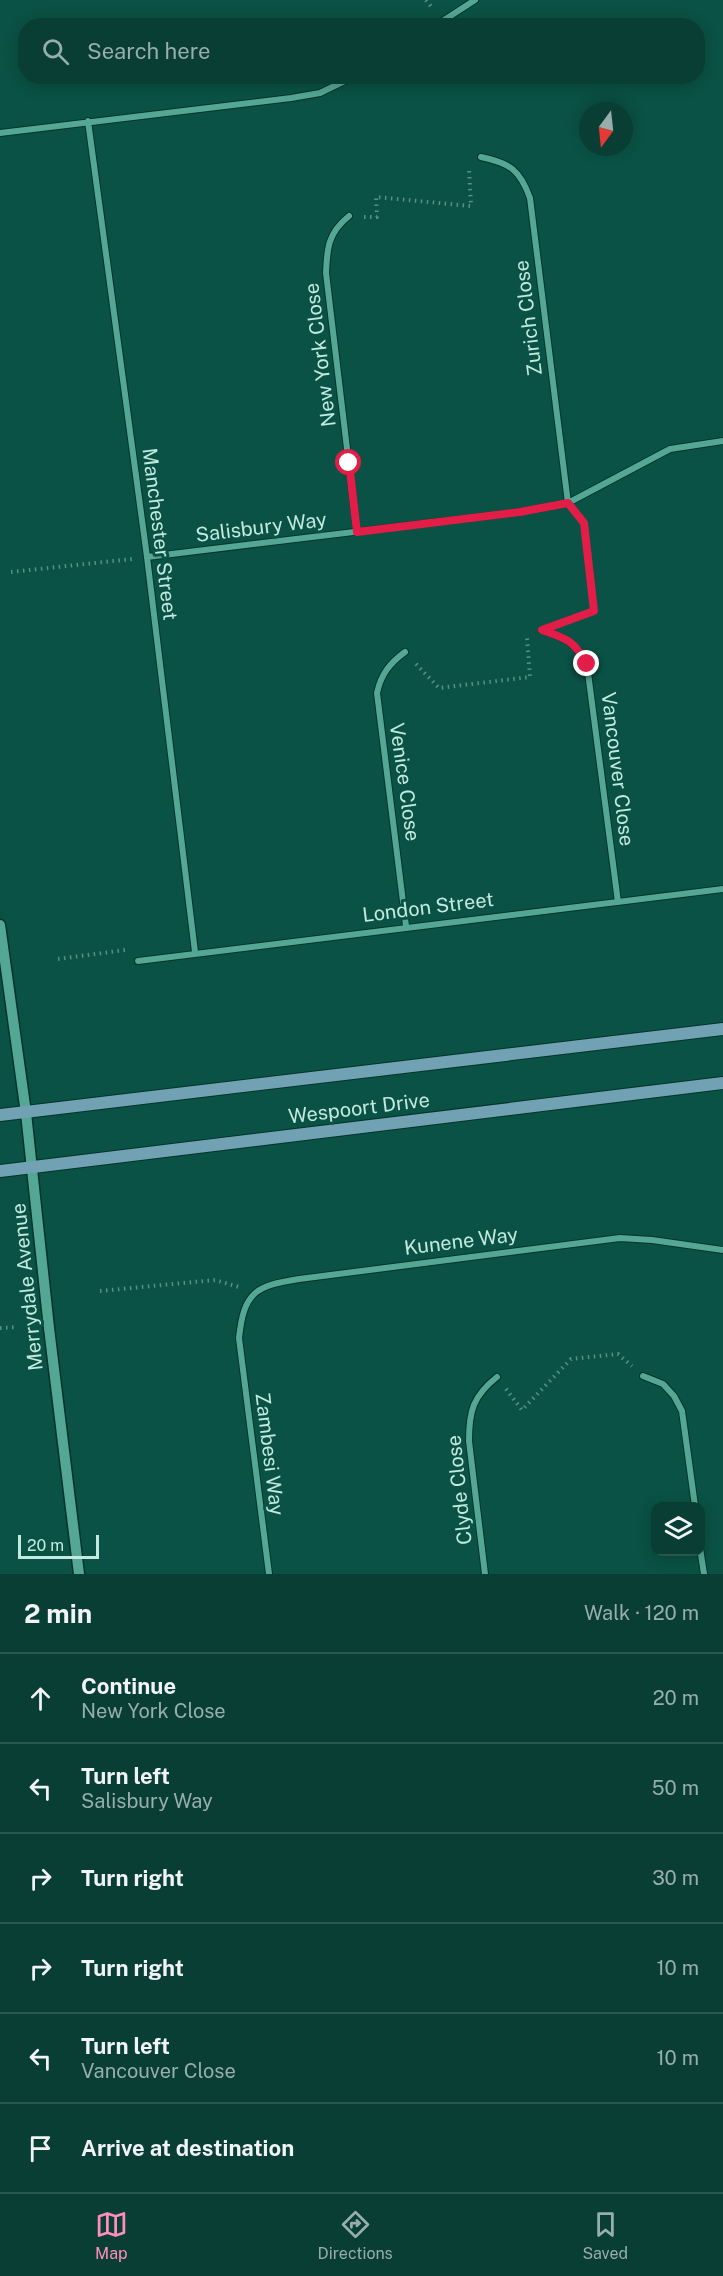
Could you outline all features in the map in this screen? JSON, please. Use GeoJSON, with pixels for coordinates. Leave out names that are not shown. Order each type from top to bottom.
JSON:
{"type":"FeatureCollection","features":[{"type":"Feature","properties":{"kind":"main road","name":"Wespoort Drive"},"geometry":{"type":"LineString","coordinates":[[0,1115],[723,1029]]}},
{"type":"Feature","properties":{"kind":"main road","name":"Wespoort Drive"},"geometry":{"type":"LineString","coordinates":[[0,1171],[723,1083]]}},
{"type":"Feature","properties":{"kind":"street"},"geometry":{"type":"LineString","coordinates":[[448,18],[476,0]]}},
{"type":"Feature","properties":{"kind":"street"},"geometry":{"type":"LineString","coordinates":[[0,133],[301,96],[320,93],[338,84]]}},
{"type":"Feature","properties":{"kind":"street","name":"Manchester Street"},"geometry":{"type":"LineString","coordinates":[[88,121],[147,557],[195,952]]}},
{"type":"Feature","properties":{"kind":"street","name":"Zurich Close"},"geometry":{"type":"LineString","coordinates":[[481,157],[501,161],[514,169],[525,182],[530,198],[568,503]]}},
{"type":"Feature","properties":{"kind":"street","name":"New York Close"},"geometry":{"type":"LineString","coordinates":[[349,216],[337,226],[330,239],[326,273],[357,532]]}},
{"type":"Feature","properties":{"kind":"street","name":"Salisbury Way"},"geometry":{"type":"LineString","coordinates":[[147,557],[520,512],[568,503],[670,449],[723,441]]}},
{"type":"Feature","properties":{"kind":"street","name":"Vancouver Close"},"geometry":{"type":"LineString","coordinates":[[542,630],[564,637],[576,646],[587,664],[618,902]]}},
{"type":"Feature","properties":{"kind":"street","name":"Venice Close"},"geometry":{"type":"LineString","coordinates":[[405,652],[392,662],[384,673],[377,693],[406,926]]}},
{"type":"Feature","properties":{"kind":"street","name":"London Street"},"geometry":{"type":"LineString","coordinates":[[138,961],[406,926],[723,889]]}},
{"type":"Feature","properties":{"kind":"street","name":"Merrydale Avenue"},"geometry":{"type":"LineString","coordinates":[[0,925],[26,1113],[79,1574]]}},
{"type":"Feature","properties":{"kind":"street","name":"Kunene Way"},"geometry":{"type":"LineString","coordinates":[[255,1292],[274,1283],[299,1279],[620,1238],[651,1240],[723,1251]]}},
{"type":"Feature","properties":{"kind":"street","name":"Zambesi Way"},"geometry":{"type":"LineString","coordinates":[[255,1292],[245,1304],[239,1338],[269,1574]]}},
{"type":"Feature","properties":{"kind":"street"},"geometry":{"type":"LineString","coordinates":[[643,1376],[663,1384],[674,1396],[682,1411],[694,1502]]}},
{"type":"Feature","properties":{"kind":"street","name":"Clyde Close"},"geometry":{"type":"LineString","coordinates":[[485,1574],[469,1441],[469,1418],[482,1389],[496,1377]]}},
{"type":"Feature","properties":{"kind":"street"},"geometry":{"type":"LineString","coordinates":[[701,1556],[704,1574]]}},
{"type":"Feature","properties":{"kind":"path"},"geometry":{"type":"LineString","coordinates":[[349,216],[376,217],[376,197],[471,206],[468,159],[481,157]]}},
{"type":"Feature","properties":{"kind":"path"},"geometry":{"type":"LineString","coordinates":[[405,652],[439,688],[530,677],[527,632],[542,630],[594,611],[584,523],[568,503]]}},
{"type":"Feature","properties":{"kind":"path"},"geometry":{"type":"LineString","coordinates":[[11,572],[147,557]]}},
{"type":"Feature","properties":{"kind":"path"},"geometry":{"type":"LineString","coordinates":[[58,959],[131,949],[138,961]]}},
{"type":"Feature","properties":{"kind":"path"},"geometry":{"type":"LineString","coordinates":[[100,1291],[216,1280],[255,1292]]}},
{"type":"Feature","properties":{"kind":"path"},"geometry":{"type":"LineString","coordinates":[[0,1328],[18,1327]]}},
{"type":"Feature","properties":{"kind":"path"},"geometry":{"type":"LineString","coordinates":[[496,1377],[522,1410],[572,1359],[618,1354],[643,1376]]}},
{"type":"Feature","properties":{"kind":"route"},"geometry":{"type":"LineString","coordinates":[[349,463],[357,532],[520,512],[568,503],[584,523],[594,611],[542,630],[564,637],[576,646],[587,664]]}}]}
